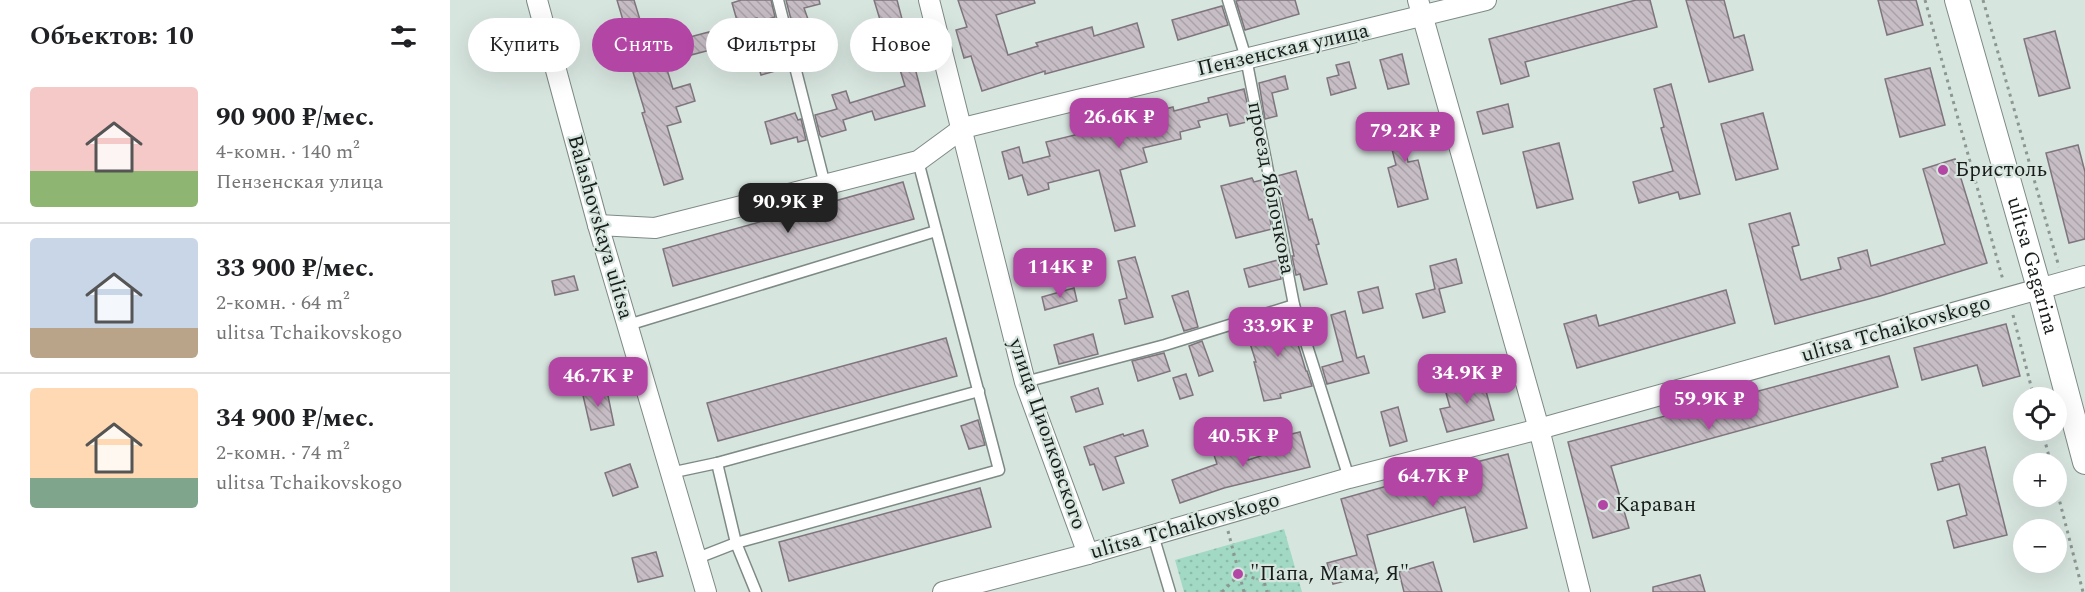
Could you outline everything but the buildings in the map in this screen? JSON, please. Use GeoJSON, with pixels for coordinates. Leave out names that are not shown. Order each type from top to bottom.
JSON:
{"type":"FeatureCollection","features":[{"type":"Feature","properties":{"kind":"street","name":"Balashovskaya ulitsa"},"geometry":{"type":"LineString","coordinates":[[537,0],[598,225],[706,592]]}},
{"type":"Feature","properties":{"kind":"street","name":"улица Циолковского"},"geometry":{"type":"LineString","coordinates":[[929,0],[1025,382],[1088,554]]}},
{"type":"Feature","properties":{"kind":"street","name":"Пензенская улица"},"geometry":{"type":"LineString","coordinates":[[598,225],[655,228],[825,185],[918,160],[963,128],[1246,58],[1420,8],[1486,0]]}},
{"type":"Feature","properties":{"kind":"street","name":"ulitsa Gagarina"},"geometry":{"type":"LineString","coordinates":[[1957,0],[2039,288],[2085,462]]}},
{"type":"Feature","properties":{"kind":"street"},"geometry":{"type":"LineString","coordinates":[[1420,8],[1539,429],[1580,592]]}},
{"type":"Feature","properties":{"kind":"street","name":"ulitsa Tchaikovskogo"},"geometry":{"type":"LineString","coordinates":[[943,592],[1088,554],[1348,478],[1539,429],[2085,276]]}},
{"type":"Feature","properties":{"kind":"lane"},"geometry":{"type":"LineString","coordinates":[[778,0],[825,185]]}},
{"type":"Feature","properties":{"kind":"lane","name":"проезд Яблочкова"},"geometry":{"type":"LineString","coordinates":[[1228,0],[1246,58],[1294,305],[1348,478]]}},
{"type":"Feature","properties":{"kind":"lane"},"geometry":{"type":"LineString","coordinates":[[695,559],[736,543],[999,470],[918,160]]}},
{"type":"Feature","properties":{"kind":"lane"},"geometry":{"type":"LineString","coordinates":[[628,324],[936,231]]}},
{"type":"Feature","properties":{"kind":"lane"},"geometry":{"type":"LineString","coordinates":[[1025,382],[1166,345],[1294,305]]}},
{"type":"Feature","properties":{"kind":"lane"},"geometry":{"type":"LineString","coordinates":[[670,473],[717,463],[978,392]]}},
{"type":"Feature","properties":{"kind":"lane"},"geometry":{"type":"LineString","coordinates":[[717,463],[736,543],[756,592]]}},
{"type":"Feature","properties":{"kind":"lane"},"geometry":{"type":"LineString","coordinates":[[1154,535],[1170,592]]}},
{"type":"Feature","properties":{"kind":"path"},"geometry":{"type":"LineString","coordinates":[[1925,0],[2031,387]]}},
{"type":"Feature","properties":{"kind":"path"},"geometry":{"type":"LineString","coordinates":[[1983,0],[2063,282]]}},
{"type":"Feature","properties":{"kind":"path"},"geometry":{"type":"LineString","coordinates":[[2061,507],[2083,592]]}},
{"type":"Feature","properties":{"kind":"path"},"geometry":{"type":"LineString","coordinates":[[1223,514],[1244,592]]}},
{"type":"Feature","properties":{"kind":"path"},"geometry":{"type":"LineString","coordinates":[[1222,592],[1240,574]]}},
{"type":"Feature","properties":{"kind":"path"},"geometry":{"type":"LineString","coordinates":[[1240,574],[1264,580],[1267,592]]}},
{"type":"Feature","properties":{"kind":"green space"},"geometry":{"type":"Polygon","coordinates":[[[1284,529],[1302,592],[1184,592],[1175,560],[1284,529]]]}},
{"type":"Feature","properties":{"kind":"place","name":"Бристоль"},"geometry":{"type":"Point","coordinates":[1943,170]}},
{"type":"Feature","properties":{"kind":"place","name":"Караван"},"geometry":{"type":"Point","coordinates":[1603,505]}},
{"type":"Feature","properties":{"kind":"place","name":"\"Папа, Мама, Я\""},"geometry":{"type":"Point","coordinates":[1238,574]}}]}
